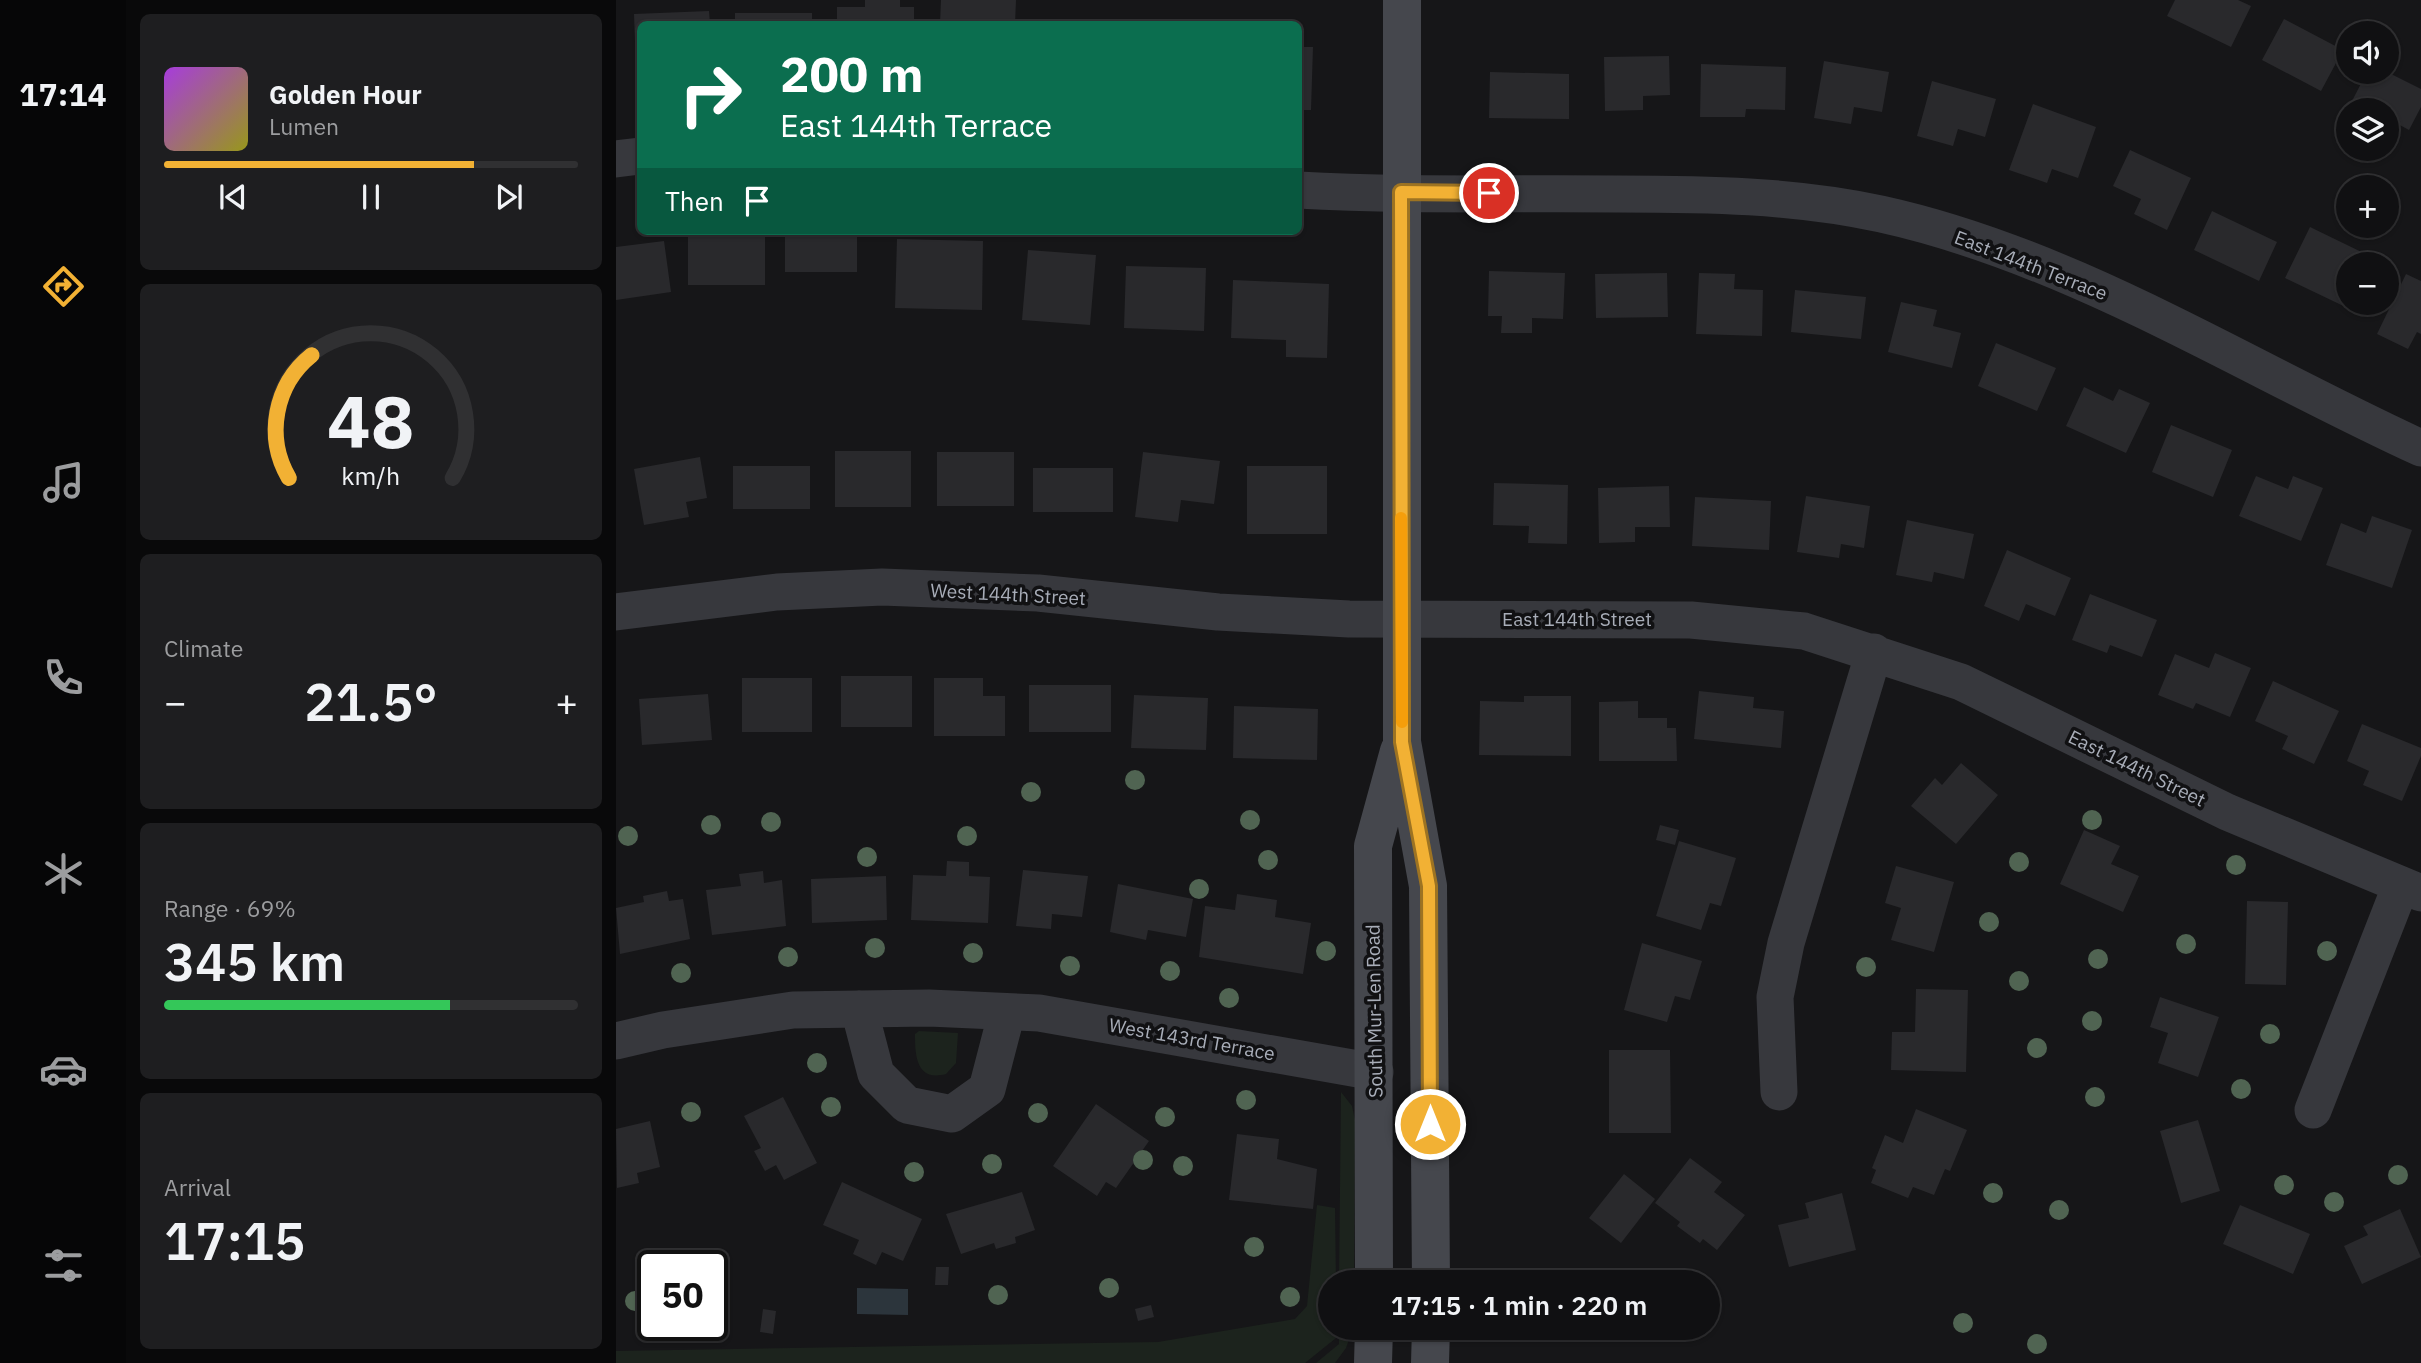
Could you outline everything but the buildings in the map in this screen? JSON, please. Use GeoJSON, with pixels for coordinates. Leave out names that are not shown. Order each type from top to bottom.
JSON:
{"type":"FeatureCollection","features":[{"type":"Feature","properties":{"kind":"main road","name":"South Mur-Len Road"},"geometry":{"type":"LineString","coordinates":[[1402,0],[1402,742],[1429,886],[1431,1270]]}},
{"type":"Feature","properties":{"kind":"main road","name":"South Mur-Len Road"},"geometry":{"type":"LineString","coordinates":[[1374,1270],[1376,1072],[1373,846],[1402,742]]}},
{"type":"Feature","properties":{"kind":"main road"},"geometry":{"type":"LineString","coordinates":[[1373,1363],[1374,1340]]}},
{"type":"Feature","properties":{"kind":"main road"},"geometry":{"type":"LineString","coordinates":[[1430,1363],[1431,1340]]}},
{"type":"Feature","properties":{"kind":"street"},"geometry":{"type":"LineString","coordinates":[[616,159],[637,156]]}},
{"type":"Feature","properties":{"kind":"street","name":"East 144th Terrace"},"geometry":{"type":"LineString","coordinates":[[1302,190],[1699,194],[1778,198],[1880,214],[1975,239],[2060,272],[2325,404],[2421,448]]}},
{"type":"Feature","properties":{"kind":"street","name":"West 144th Street"},"geometry":{"type":"LineString","coordinates":[[616,612],[777,592],[882,587],[1038,593],[1218,612],[1401,619]]}},
{"type":"Feature","properties":{"kind":"street","name":"East 144th Street"},"geometry":{"type":"LineString","coordinates":[[1401,619],[1691,620],[1804,631],[1961,682],[2227,812],[2411,889],[2313,1110]]}},
{"type":"Feature","properties":{"kind":"street"},"geometry":{"type":"LineString","coordinates":[[1779,1092],[1775,997],[1786,943],[1874,652]]}},
{"type":"Feature","properties":{"kind":"street"},"geometry":{"type":"LineString","coordinates":[[859,1009],[876,1074],[907,1105],[952,1114],[987,1089],[1007,1012]]}},
{"type":"Feature","properties":{"kind":"street","name":"West 143rd Terrace"},"geometry":{"type":"LineString","coordinates":[[616,1041],[663,1030],[793,1010],[1039,1013],[1376,1072]]}},
{"type":"Feature","properties":{"kind":"shaded area"},"geometry":{"type":"Polygon","coordinates":[[[919,1031],[958,1033],[956,1063],[946,1074],[928,1074],[919,1065],[915,1034],[919,1031]]]}},
{"type":"Feature","properties":{"kind":"shaded area"},"geometry":{"type":"Polygon","coordinates":[[[1341,1092],[1352,1106],[1355,1120],[1354,1270],[1339,1270],[1341,1092]]]}},
{"type":"Feature","properties":{"kind":"shaded area"},"geometry":{"type":"Polygon","coordinates":[[[1317,1205],[1335,1208],[1336,1270],[1318,1270],[1318,1340],[1334,1340],[1305,1363],[616,1363],[616,1351],[1158,1342],[1295,1319],[1307,1306],[1317,1205]]]}},
{"type":"Feature","properties":{"kind":"shaded area"},"geometry":{"type":"Polygon","coordinates":[[[857,1288],[908,1289],[908,1315],[857,1314],[857,1288]]]}},
{"type":"Feature","properties":{"kind":"shaded area"},"geometry":{"type":"Polygon","coordinates":[[[1339,1340],[1349,1340],[1335,1363],[1316,1363],[1339,1344],[1339,1340]]]}},
{"type":"Feature","properties":{"kind":"slow traffic"},"geometry":{"type":"LineString","coordinates":[[1401,518],[1402,722]]}},
{"type":"Feature","properties":{"kind":"route"},"geometry":{"type":"LineString","coordinates":[[1430,1124],[1429,886],[1402,742],[1401,192],[1489,193]]}}]}
